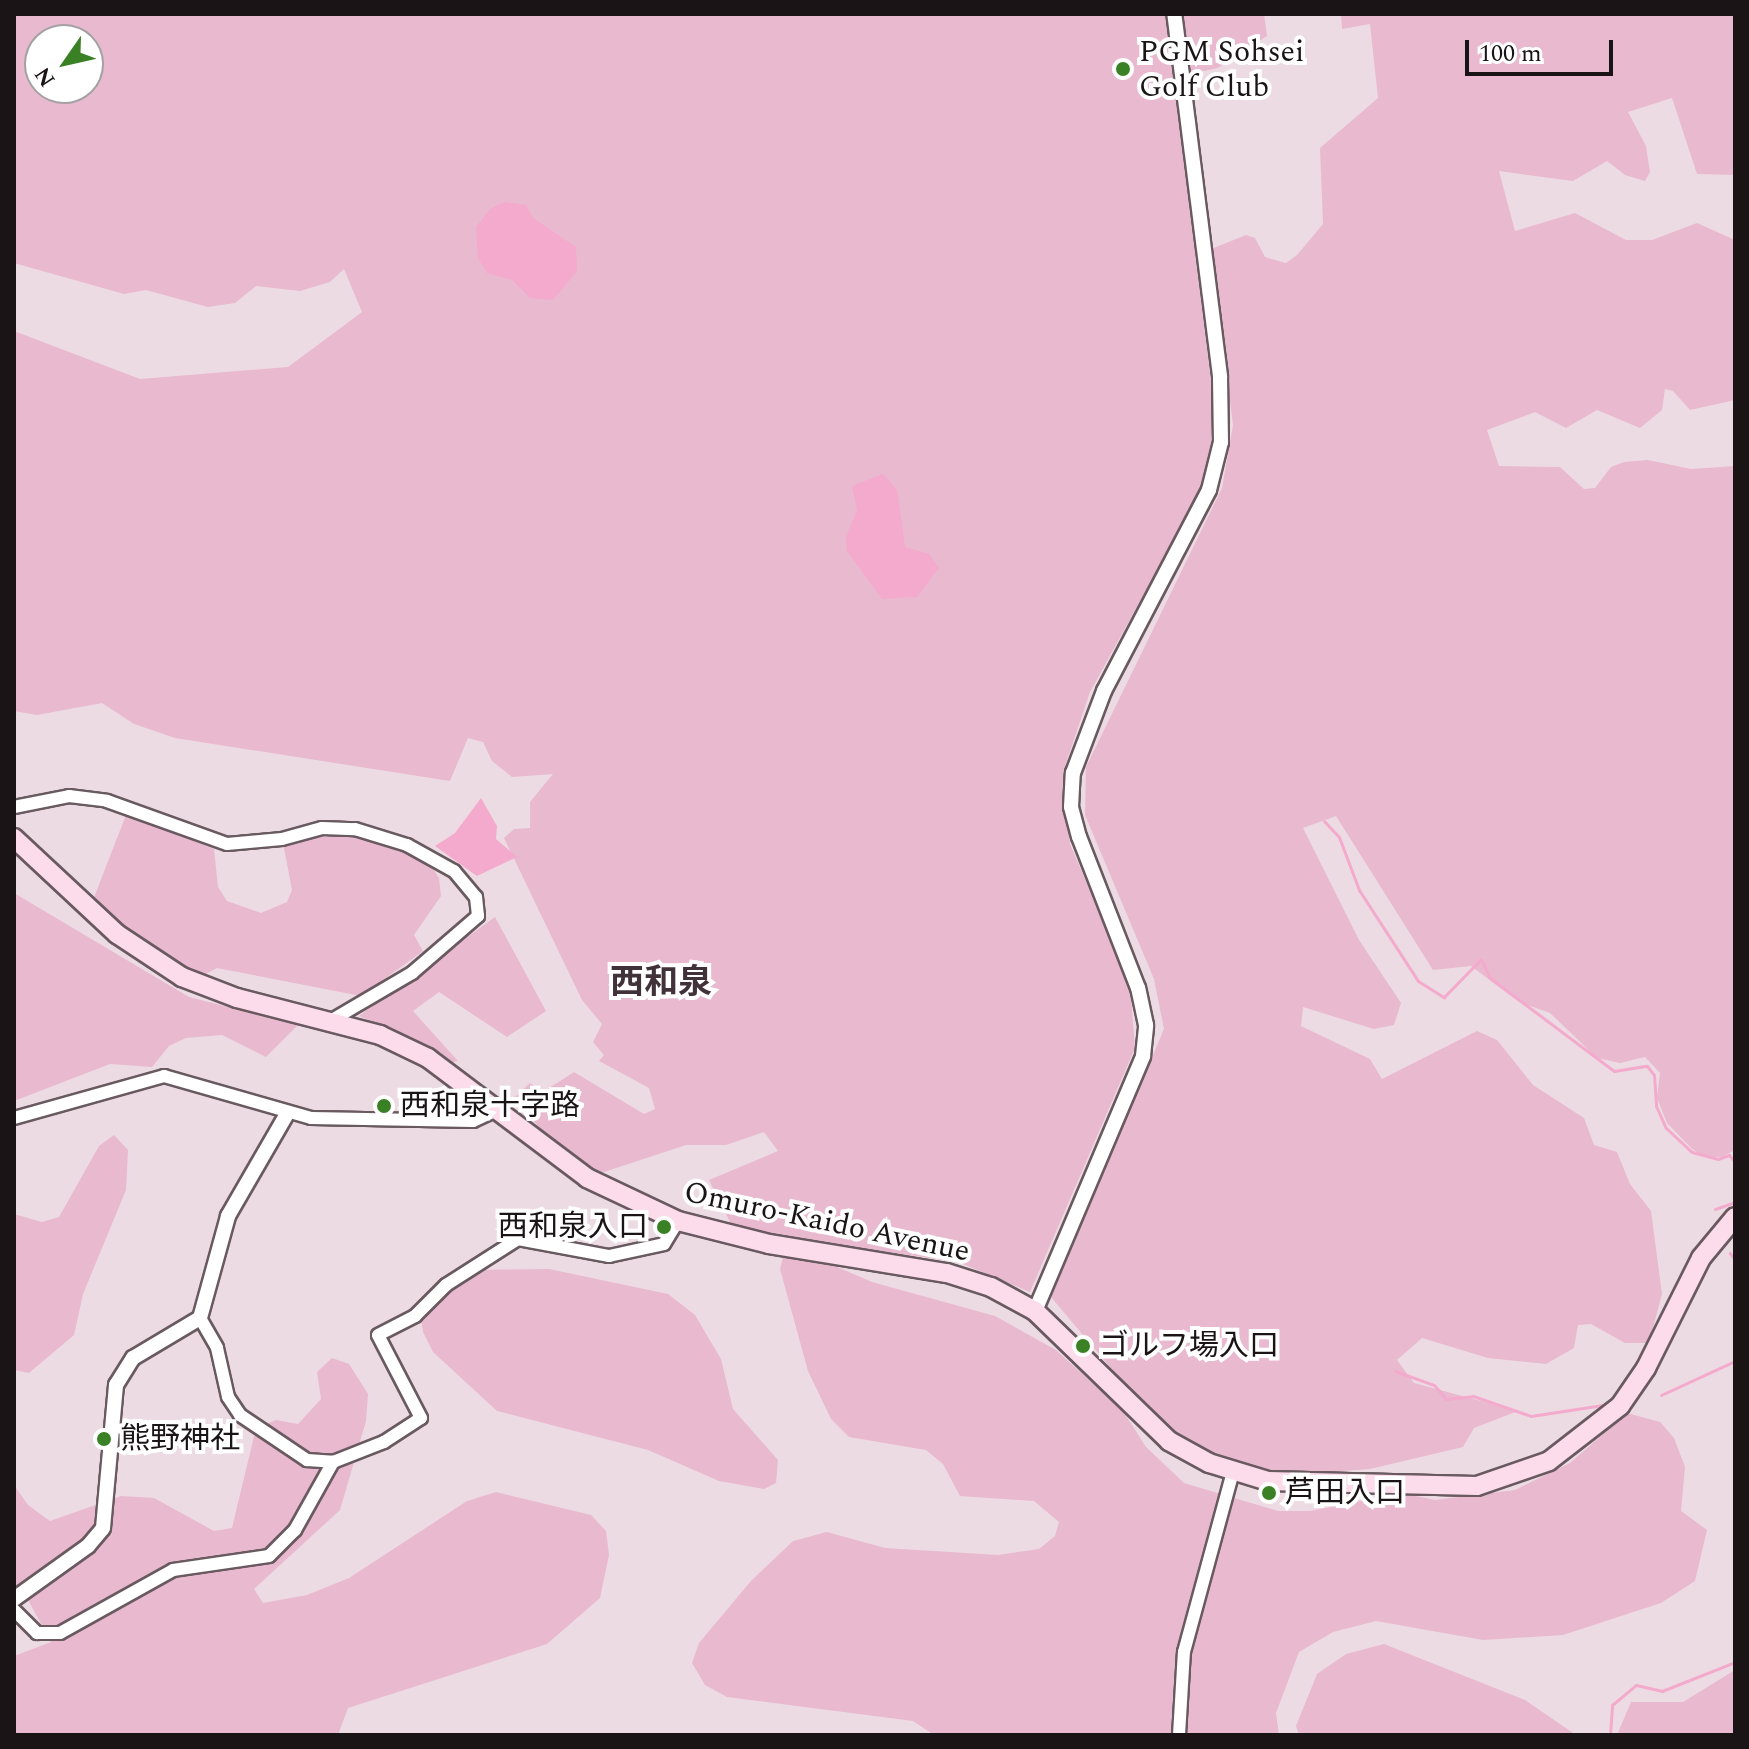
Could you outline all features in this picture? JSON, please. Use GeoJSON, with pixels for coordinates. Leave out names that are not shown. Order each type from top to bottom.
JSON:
{"type":"FeatureCollection","features":[{"type":"Feature","properties":{"kind":"main road","name":"Omuro-Kaido Avenue"},"geometry":{"type":"LineString","coordinates":[[14,838],[117,934],[162,966],[237,998],[332,1020],[428,1058],[587,1178],[678,1221],[769,1244],[947,1273],[1035,1311],[1169,1441],[1233,1472],[1295,1484],[1451,1487],[1499,1480],[1549,1461],[1620,1406],[1646,1368],[1701,1258],[1735,1217]]}},
{"type":"Feature","properties":{"kind":"street"},"geometry":{"type":"LineString","coordinates":[[1035,1311],[1143,1056],[1146,1025],[1138,988],[1079,837],[1071,807],[1073,773],[1104,691],[1209,490],[1221,442],[1220,376],[1174,14]]}},
{"type":"Feature","properties":{"kind":"street"},"geometry":{"type":"LineString","coordinates":[[14,807],[69,796],[107,801],[227,844],[282,839],[322,828],[355,829],[407,845],[454,871],[476,897],[478,916],[412,973],[332,1020]]}},
{"type":"Feature","properties":{"kind":"street"},"geometry":{"type":"LineString","coordinates":[[14,1118],[164,1076],[287,1114],[460,1121],[497,1110]]}},
{"type":"Feature","properties":{"kind":"street"},"geometry":{"type":"LineString","coordinates":[[14,1599],[96,1539],[106,1513],[110,1405],[116,1385],[133,1358],[200,1318],[228,1216],[287,1114]]}},
{"type":"Feature","properties":{"kind":"street"},"geometry":{"type":"LineString","coordinates":[[200,1318],[217,1348],[228,1397],[240,1415],[307,1460],[333,1462],[384,1442],[421,1418],[378,1335],[415,1316],[446,1285],[518,1239],[609,1256],[664,1244],[678,1221]]}},
{"type":"Feature","properties":{"kind":"street"},"geometry":{"type":"LineString","coordinates":[[14,1610],[37,1633],[60,1633],[173,1570],[269,1556],[295,1530],[333,1462]]}},
{"type":"Feature","properties":{"kind":"street"},"geometry":{"type":"LineString","coordinates":[[1179,1735],[1184,1652],[1233,1472]]}},
{"type":"Feature","properties":{"kind":"shaded area","name":"PGM Sohsei Golf Club"},"geometry":{"type":"Polygon","coordinates":[[[14,14],[1166,14],[1215,413],[1207,470],[1195,501],[1090,692],[1063,772],[1070,844],[1130,985],[1135,1048],[1030,1292],[958,1262],[734,1230],[709,1180],[778,1151],[764,1132],[726,1145],[686,1145],[598,1174],[553,1142],[513,1099],[530,1083],[543,1092],[574,1072],[644,1114],[655,1109],[649,1088],[599,1061],[604,1055],[593,1042],[602,1024],[582,1000],[504,838],[514,829],[530,828],[530,802],[553,774],[512,777],[492,761],[483,742],[468,738],[450,781],[175,738],[134,724],[102,703],[37,715],[14,711],[14,331],[140,379],[288,367],[362,312],[344,269],[330,282],[300,291],[256,286],[235,303],[208,307],[146,290],[124,294],[14,263],[14,14]]]}},
{"type":"Feature","properties":{"kind":"shaded area"},"geometry":{"type":"Polygon","coordinates":[[[1181,14],[1264,14],[1267,36],[1218,68],[1191,74],[1181,14]]]}},
{"type":"Feature","properties":{"kind":"shaded area"},"geometry":{"type":"Polygon","coordinates":[[[1341,14],[1735,14],[1735,175],[1697,174],[1672,98],[1628,112],[1646,146],[1650,172],[1645,181],[1625,175],[1607,161],[1573,181],[1499,171],[1515,231],[1575,213],[1626,240],[1652,240],[1697,223],[1735,240],[1735,400],[1690,410],[1673,391],[1665,389],[1662,410],[1640,428],[1597,410],[1566,428],[1535,412],[1487,430],[1499,466],[1560,467],[1584,489],[1595,488],[1611,467],[1624,462],[1648,460],[1691,469],[1735,466],[1735,1150],[1722,1157],[1705,1157],[1692,1149],[1667,1123],[1657,1098],[1660,1073],[1645,1057],[1620,1063],[1597,1058],[1550,1013],[1519,1002],[1471,966],[1433,970],[1336,816],[1303,828],[1359,940],[1401,1003],[1394,1025],[1374,1029],[1303,1007],[1301,1026],[1370,1059],[1382,1079],[1477,1031],[1497,1040],[1533,1085],[1584,1118],[1594,1145],[1617,1152],[1630,1184],[1651,1211],[1662,1294],[1649,1343],[1625,1343],[1591,1324],[1578,1325],[1574,1348],[1546,1364],[1488,1358],[1422,1338],[1397,1360],[1414,1383],[1518,1411],[1474,1428],[1463,1447],[1370,1469],[1286,1475],[1197,1448],[1152,1417],[1051,1297],[1164,1029],[1154,979],[1085,815],[1086,767],[1222,488],[1233,425],[1211,249],[1246,235],[1255,238],[1265,257],[1286,263],[1297,255],[1323,224],[1320,148],[1378,98],[1370,24],[1342,29],[1341,14]]]}},
{"type":"Feature","properties":{"kind":"shaded area"},"geometry":{"type":"Polygon","coordinates":[[[504,202],[526,205],[533,218],[576,247],[577,271],[553,300],[530,298],[512,280],[487,273],[478,258],[476,227],[490,209],[504,202]]]}},
{"type":"Feature","properties":{"kind":"shaded area"},"geometry":{"type":"Polygon","coordinates":[[[883,474],[897,490],[905,547],[929,554],[939,568],[917,597],[882,599],[847,551],[846,537],[857,510],[852,486],[883,474]]]}},
{"type":"Feature","properties":{"kind":"shaded area"},"geometry":{"type":"Polygon","coordinates":[[[481,798],[497,826],[496,839],[517,857],[477,876],[435,846],[455,833],[481,798]]]}},
{"type":"Feature","properties":{"kind":"shaded area"},"geometry":{"type":"Polygon","coordinates":[[[126,815],[214,849],[218,887],[227,901],[261,913],[287,902],[292,890],[283,843],[337,835],[375,839],[430,864],[439,878],[441,896],[414,935],[423,951],[361,996],[217,968],[204,975],[153,950],[93,900],[126,815]]]}},
{"type":"Feature","properties":{"kind":"shaded area"},"geometry":{"type":"Polygon","coordinates":[[[14,893],[189,997],[298,1025],[266,1057],[222,1035],[186,1038],[169,1046],[152,1067],[110,1064],[14,1101],[14,893]]]}},
{"type":"Feature","properties":{"kind":"shaded area"},"geometry":{"type":"Polygon","coordinates":[[[495,917],[546,1011],[507,1037],[439,992],[413,1011],[458,1061],[449,1063],[404,1035],[359,1016],[495,917]]]}},
{"type":"Feature","properties":{"kind":"shaded area"},"geometry":{"type":"Polygon","coordinates":[[[114,1135],[128,1150],[126,1190],[83,1294],[74,1335],[29,1373],[14,1370],[14,1214],[42,1222],[59,1217],[99,1146],[114,1135]]]}},
{"type":"Feature","properties":{"kind":"shaded area"},"geometry":{"type":"Polygon","coordinates":[[[786,1245],[872,1282],[995,1316],[1056,1350],[1123,1411],[1146,1447],[1184,1483],[1278,1511],[1310,1511],[1401,1493],[1435,1500],[1515,1490],[1570,1463],[1627,1413],[1660,1422],[1674,1438],[1685,1467],[1681,1511],[1707,1530],[1695,1581],[1661,1603],[1563,1635],[1483,1640],[1376,1621],[1333,1632],[1299,1652],[1276,1713],[1279,1735],[934,1735],[913,1721],[727,1697],[705,1685],[692,1663],[699,1643],[751,1581],[793,1541],[827,1532],[885,1548],[998,1555],[1039,1549],[1055,1536],[1059,1522],[1034,1501],[960,1496],[943,1464],[926,1450],[849,1437],[831,1419],[808,1371],[780,1269],[786,1245]]]}},
{"type":"Feature","properties":{"kind":"shaded area"},"geometry":{"type":"Polygon","coordinates":[[[549,1269],[668,1294],[695,1315],[721,1359],[733,1409],[778,1460],[776,1483],[764,1489],[719,1481],[648,1450],[497,1411],[433,1352],[423,1332],[418,1301],[437,1281],[454,1270],[549,1269]]]}},
{"type":"Feature","properties":{"kind":"shaded area"},"geometry":{"type":"Polygon","coordinates":[[[332,1358],[349,1364],[368,1394],[366,1421],[340,1510],[254,1589],[263,1603],[307,1595],[349,1578],[467,1501],[496,1492],[591,1515],[606,1531],[609,1555],[600,1598],[547,1644],[348,1708],[338,1735],[14,1735],[14,1656],[51,1642],[21,1587],[14,1591],[14,1485],[28,1505],[50,1521],[121,1496],[154,1498],[214,1531],[232,1528],[256,1428],[276,1420],[298,1424],[321,1399],[317,1372],[332,1358]]]}},
{"type":"Feature","properties":{"kind":"shaded area"},"geometry":{"type":"Polygon","coordinates":[[[1384,1644],[1525,1700],[1576,1735],[1299,1735],[1296,1726],[1317,1674],[1346,1654],[1384,1644]]]}},
{"type":"Feature","properties":{"kind":"shaded area"},"geometry":{"type":"Polygon","coordinates":[[[1735,1670],[1735,1735],[1617,1735],[1631,1702],[1683,1702],[1735,1670]]]}},
{"type":"Feature","properties":{"kind":"waterway"},"geometry":{"type":"LineString","coordinates":[[1324,821],[1339,837],[1359,890],[1418,981],[1444,997],[1481,959],[1490,978],[1614,1071],[1647,1066],[1654,1075],[1656,1106],[1666,1128],[1692,1152],[1718,1159],[1729,1155],[1735,1162]]}},
{"type":"Feature","properties":{"kind":"waterway"},"geometry":{"type":"LineString","coordinates":[[1715,1209],[1735,1202]]}},
{"type":"Feature","properties":{"kind":"waterway"},"geometry":{"type":"LineString","coordinates":[[1730,1253],[1735,1260]]}},
{"type":"Feature","properties":{"kind":"waterway"},"geometry":{"type":"LineString","coordinates":[[1661,1395],[1735,1361]]}},
{"type":"Feature","properties":{"kind":"waterway"},"geometry":{"type":"LineString","coordinates":[[1395,1371],[1434,1385],[1446,1399],[1473,1396],[1531,1416],[1609,1404]]}},
{"type":"Feature","properties":{"kind":"waterway"},"geometry":{"type":"LineString","coordinates":[[1610,1735],[1612,1705],[1636,1685],[1662,1691],[1735,1662]]}},
{"type":"Feature","properties":{"kind":"place","name":"PGM Sohsei Golf Club"},"geometry":{"type":"Point","coordinates":[1123,69]}},
{"type":"Feature","properties":{"kind":"place","name":"西和泉十字路"},"geometry":{"type":"Point","coordinates":[384,1106]}},
{"type":"Feature","properties":{"kind":"place","name":"西和泉入口"},"geometry":{"type":"Point","coordinates":[664,1227]}},
{"type":"Feature","properties":{"kind":"place","name":"ゴルフ場入口"},"geometry":{"type":"Point","coordinates":[1083,1346]}},
{"type":"Feature","properties":{"kind":"place","name":"熊野神社"},"geometry":{"type":"Point","coordinates":[104,1439]}},
{"type":"Feature","properties":{"kind":"place","name":"芦田入口"},"geometry":{"type":"Point","coordinates":[1269,1493]}},
{"type":"Feature","properties":{"kind":"district","name":"西和泉"},"geometry":{"type":"Point","coordinates":[661,984]}}]}
